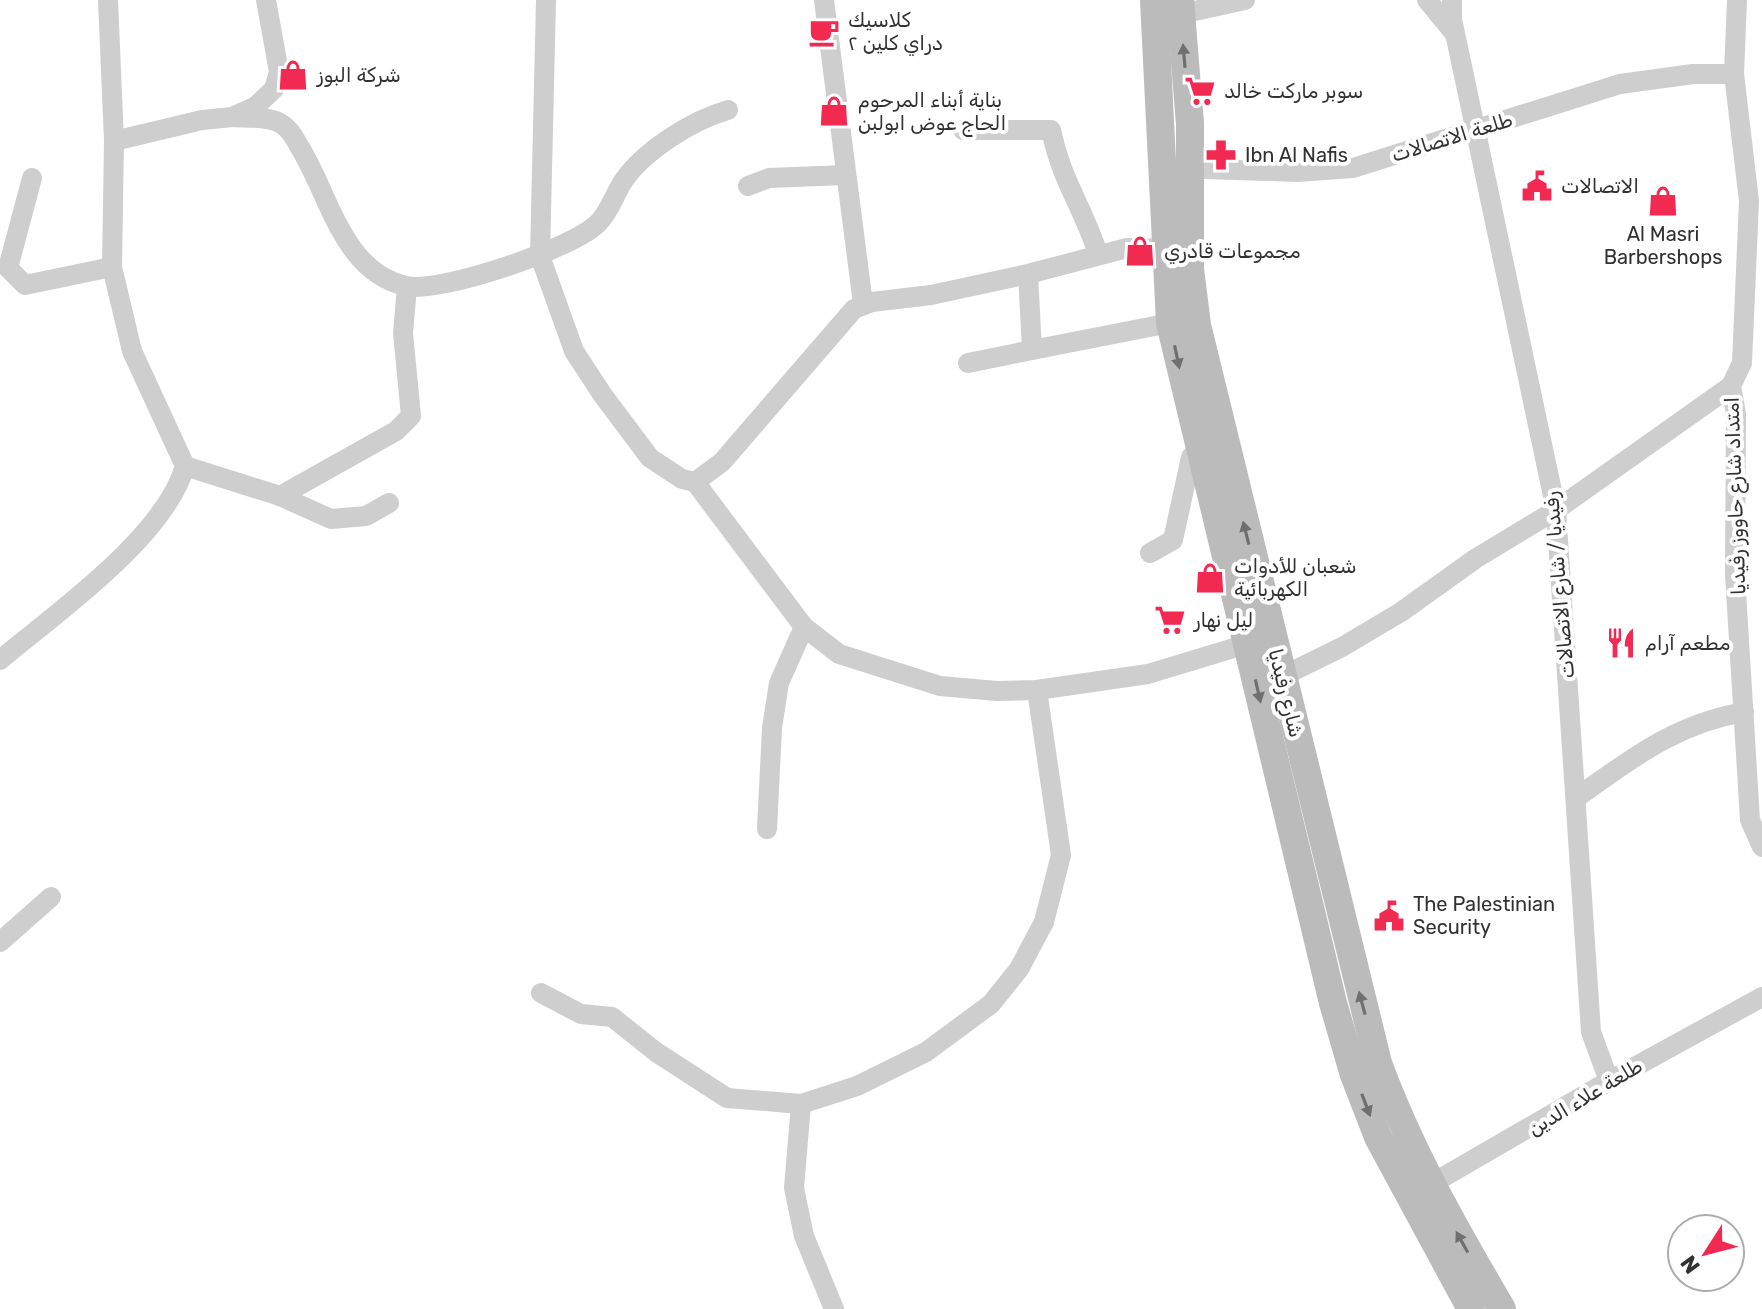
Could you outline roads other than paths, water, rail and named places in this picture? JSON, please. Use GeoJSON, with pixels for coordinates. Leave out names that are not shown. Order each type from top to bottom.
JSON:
{"type":"FeatureCollection","features":[{"type":"Feature","properties":{"kind":"main road","name":"شارع رفيديا"},"geometry":{"type":"LineString","coordinates":[[1154,0],[1178,169]]}},
{"type":"Feature","properties":{"kind":"main road","name":"شارع رفيديا"},"geometry":{"type":"LineString","coordinates":[[1180,7],[1177,249],[1170,323],[1198,450],[1259,640],[1283,676],[1378,1063],[1420,1191],[1471,1309]]}},
{"type":"Feature","properties":{"kind":"main road","name":"شارع رفيديا"},"geometry":{"type":"LineString","coordinates":[[1177,249],[1197,325],[1259,640],[1350,1061],[1378,1137],[1420,1191],[1502,1309]]}},
{"type":"Feature","properties":{"kind":"street"},"geometry":{"type":"LineString","coordinates":[[108,0],[114,141],[112,267],[132,351],[185,466],[280,496],[331,519],[366,516],[389,503]]}},
{"type":"Feature","properties":{"kind":"street"},"geometry":{"type":"LineString","coordinates":[[232,117],[256,106],[274,89],[278,79],[279,62],[266,0]]}},
{"type":"Feature","properties":{"kind":"street"},"geometry":{"type":"LineString","coordinates":[[546,0],[540,256],[574,351],[650,458],[682,479],[695,482],[804,627],[839,654],[940,686],[997,691],[1037,690],[1148,674],[1259,640]]}},
{"type":"Feature","properties":{"kind":"street"},"geometry":{"type":"LineString","coordinates":[[824,0],[863,304]]}},
{"type":"Feature","properties":{"kind":"street"},"geometry":{"type":"LineString","coordinates":[[1180,7],[1245,0]]}},
{"type":"Feature","properties":{"kind":"street"},"geometry":{"type":"LineString","coordinates":[[1427,0],[1455,35]]}},
{"type":"Feature","properties":{"kind":"street","name":"رفيديا / شارع الاتصالات"},"geometry":{"type":"LineString","coordinates":[[1452,0],[1455,35],[1556,510],[1591,1032],[1609,1081]]}},
{"type":"Feature","properties":{"kind":"street","name":"امتداد شارع حاووز رفيديا"},"geometry":{"type":"LineString","coordinates":[[1737,0],[1734,74],[1749,201],[1742,363],[1731,386],[1736,414],[1735,575],[1750,820],[1762,847]]}},
{"type":"Feature","properties":{"kind":"street","name":"طلعة الاتصالات"},"geometry":{"type":"LineString","coordinates":[[1178,169],[1297,172],[1353,168],[1620,84],[1693,74],[1734,74]]}},
{"type":"Feature","properties":{"kind":"street"},"geometry":{"type":"LineString","coordinates":[[114,141],[202,120],[232,117],[269,119],[288,128],[308,160],[334,218],[360,258],[377,274],[407,287],[427,287],[540,256],[599,223],[625,178],[665,142],[703,117],[728,110]]}},
{"type":"Feature","properties":{"kind":"street"},"geometry":{"type":"LineString","coordinates":[[963,130],[1051,130],[1067,189],[1085,213],[1098,254]]}},
{"type":"Feature","properties":{"kind":"street"},"geometry":{"type":"LineString","coordinates":[[748,186],[769,178],[845,175]]}},
{"type":"Feature","properties":{"kind":"street"},"geometry":{"type":"LineString","coordinates":[[32,178],[8,268],[15,279],[25,285],[112,267]]}},
{"type":"Feature","properties":{"kind":"street"},"geometry":{"type":"LineString","coordinates":[[695,482],[722,462],[843,318],[863,304],[931,295],[1127,248],[1177,249]]}},
{"type":"Feature","properties":{"kind":"street"},"geometry":{"type":"LineString","coordinates":[[1028,274],[1032,350]]}},
{"type":"Feature","properties":{"kind":"street"},"geometry":{"type":"LineString","coordinates":[[280,496],[396,431],[411,416],[403,333],[407,287]]}},
{"type":"Feature","properties":{"kind":"street"},"geometry":{"type":"LineString","coordinates":[[968,363],[1170,323]]}},
{"type":"Feature","properties":{"kind":"street"},"geometry":{"type":"LineString","coordinates":[[1283,676],[1342,647],[1401,612],[1475,559],[1556,510],[1731,386]]}},
{"type":"Feature","properties":{"kind":"street"},"geometry":{"type":"LineString","coordinates":[[1150,553],[1173,540],[1191,457],[1198,450]]}},
{"type":"Feature","properties":{"kind":"street"},"geometry":{"type":"LineString","coordinates":[[0,660],[116,562],[149,526],[185,466]]}},
{"type":"Feature","properties":{"kind":"street"},"geometry":{"type":"LineString","coordinates":[[767,829],[772,728],[779,683],[804,627]]}},
{"type":"Feature","properties":{"kind":"street"},"geometry":{"type":"LineString","coordinates":[[541,993],[581,1014],[612,1017],[656,1052],[727,1098],[801,1104],[857,1086],[926,1052],[991,1004],[1019,969],[1044,922],[1061,855],[1037,690]]}},
{"type":"Feature","properties":{"kind":"street"},"geometry":{"type":"LineString","coordinates":[[1576,798],[1647,748],[1706,719],[1744,712]]}},
{"type":"Feature","properties":{"kind":"street"},"geometry":{"type":"LineString","coordinates":[[0,942],[51,897]]}},
{"type":"Feature","properties":{"kind":"street","name":"طلعة علاء الدين"},"geometry":{"type":"LineString","coordinates":[[1420,1191],[1609,1081],[1762,997]]}},
{"type":"Feature","properties":{"kind":"street"},"geometry":{"type":"LineString","coordinates":[[801,1104],[794,1188],[804,1236],[834,1309]]}},
{"type":"Feature","properties":{"kind":"place","name":"كلاسيك دراي كلين ٢"},"geometry":{"type":"Point","coordinates":[824,32]}},
{"type":"Feature","properties":{"kind":"place","name":"شركة البوز"},"geometry":{"type":"Point","coordinates":[293,75]}},
{"type":"Feature","properties":{"kind":"place","name":"سوبر مارکت خالد"},"geometry":{"type":"Point","coordinates":[1200,91]}},
{"type":"Feature","properties":{"kind":"place","name":"بناية أبناء المرحوم الحاج عوض ابولبن"},"geometry":{"type":"Point","coordinates":[834,111]}},
{"type":"Feature","properties":{"kind":"place","name":"Ibn Al Nafis"},"geometry":{"type":"Point","coordinates":[1221,155]}},
{"type":"Feature","properties":{"kind":"place","name":"الاتصالات"},"geometry":{"type":"Point","coordinates":[1537,186]}},
{"type":"Feature","properties":{"kind":"place","name":"Al Masri Barbershops"},"geometry":{"type":"Point","coordinates":[1663,201]}},
{"type":"Feature","properties":{"kind":"place","name":"مجموعات قادري"},"geometry":{"type":"Point","coordinates":[1140,251]}},
{"type":"Feature","properties":{"kind":"place","name":"شعبان للأدوات الكهربائية"},"geometry":{"type":"Point","coordinates":[1210,578]}},
{"type":"Feature","properties":{"kind":"place","name":"ليل نهار"},"geometry":{"type":"Point","coordinates":[1170,620]}},
{"type":"Feature","properties":{"kind":"place","name":"مطعم آرام"},"geometry":{"type":"Point","coordinates":[1621,643]}},
{"type":"Feature","properties":{"kind":"place","name":"The Palestinian Security"},"geometry":{"type":"Point","coordinates":[1389,916]}}]}
